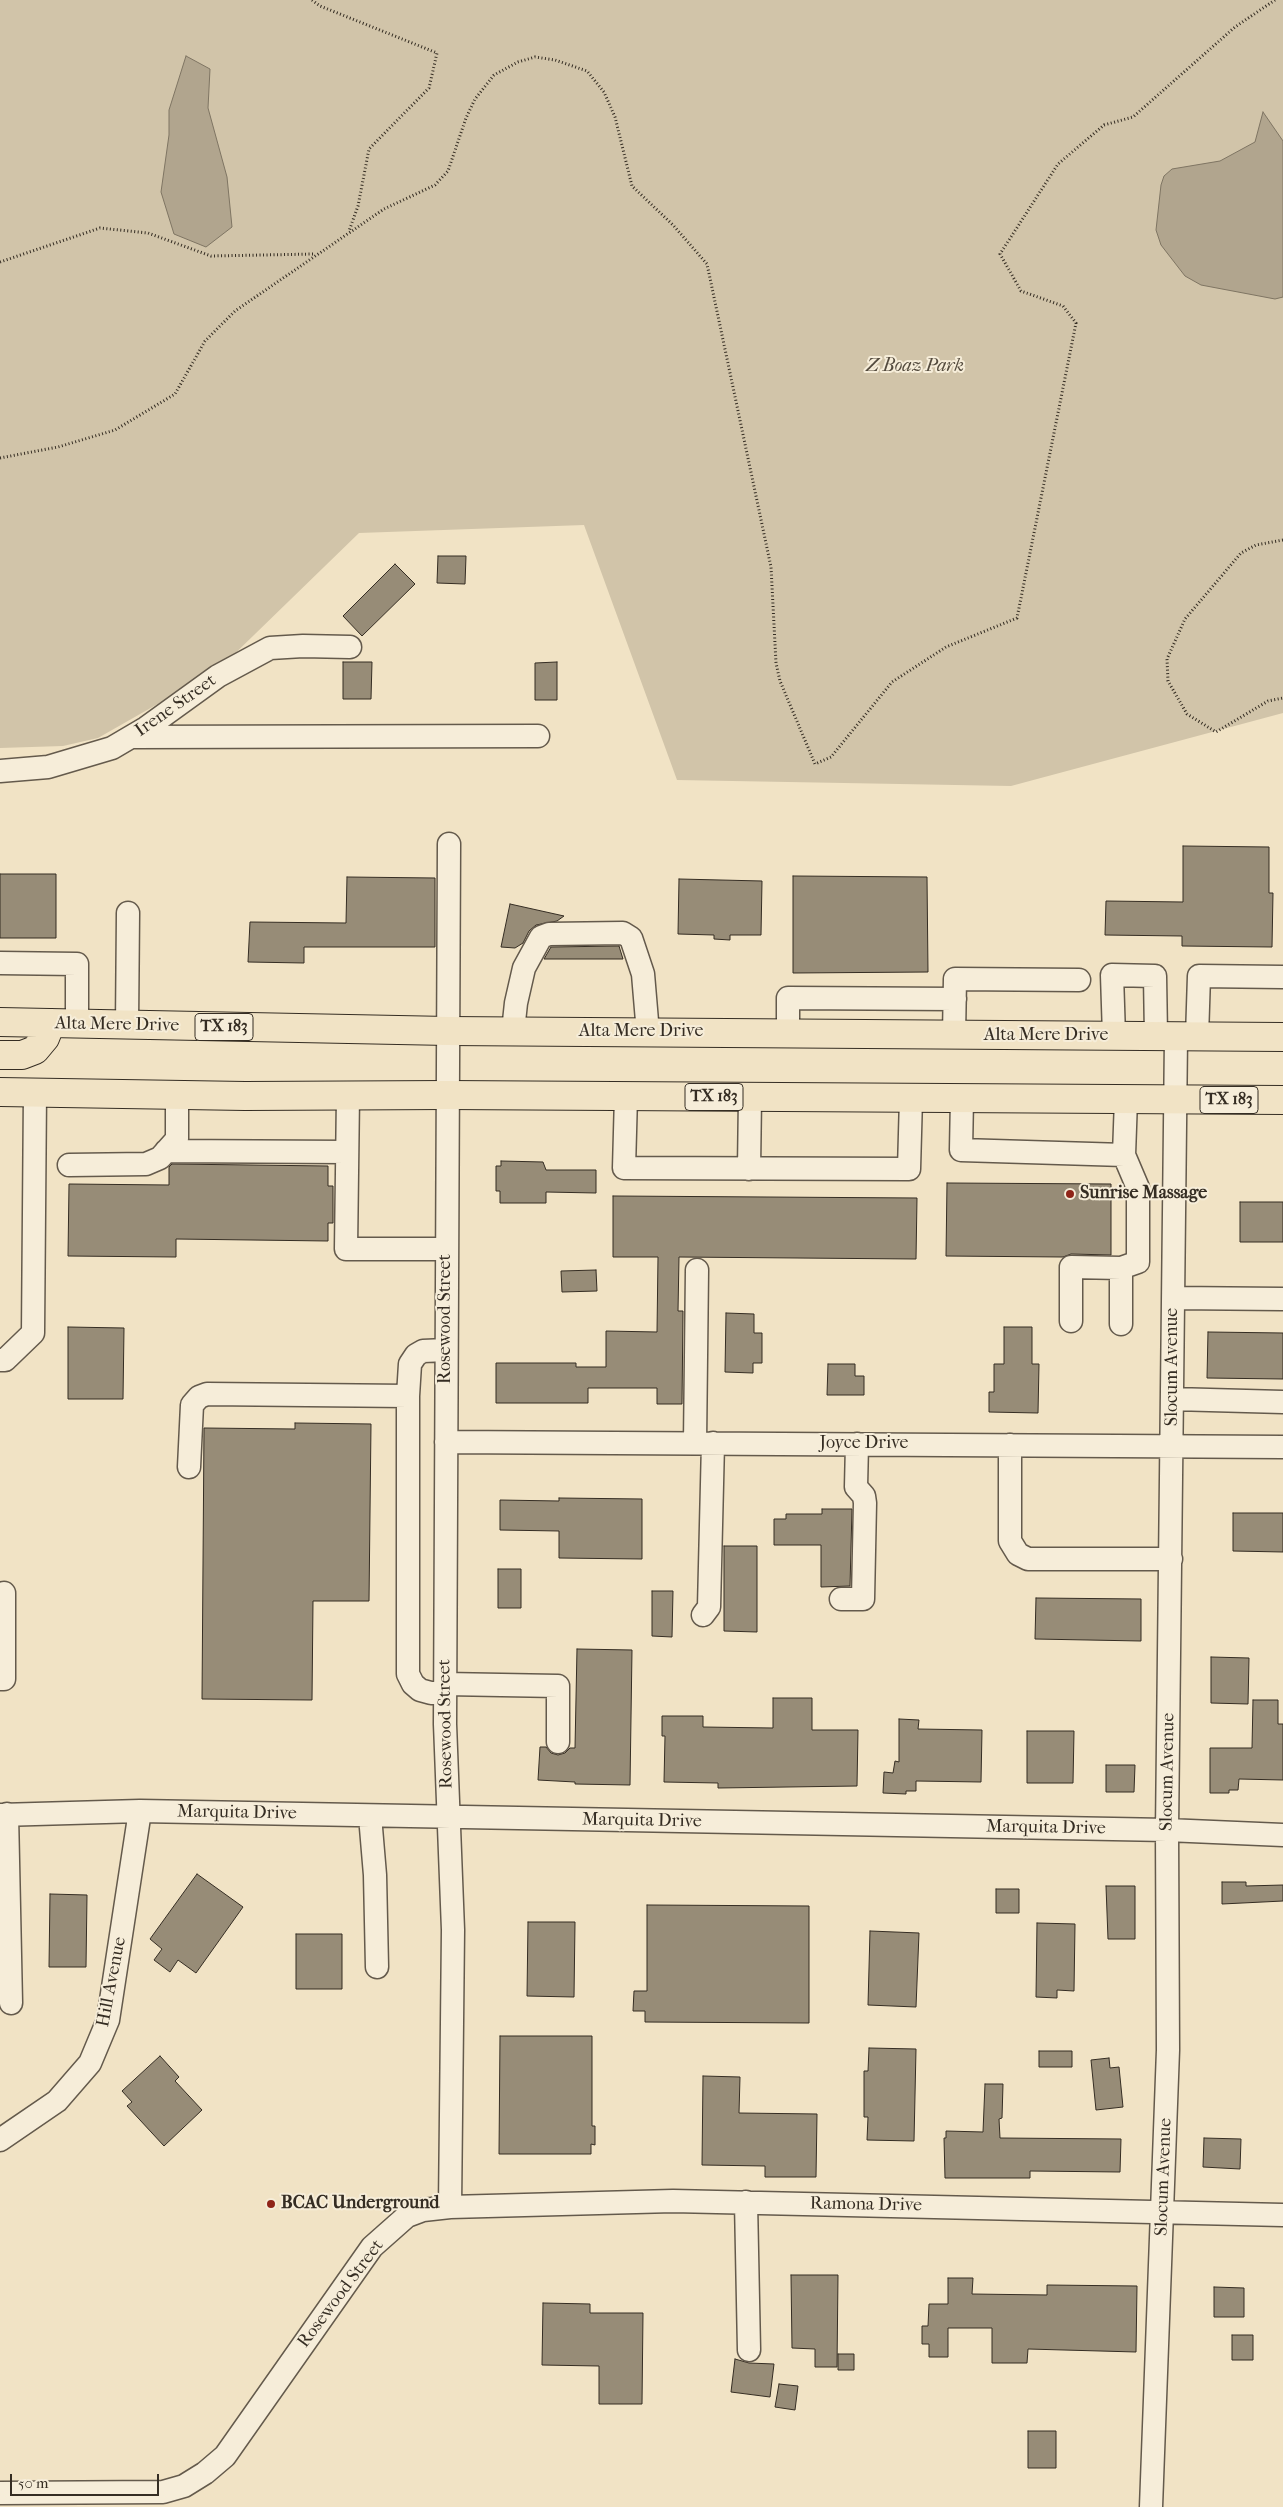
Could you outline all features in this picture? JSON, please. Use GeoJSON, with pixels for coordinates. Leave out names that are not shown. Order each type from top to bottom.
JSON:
{"type":"FeatureCollection","features":[{"type":"Feature","properties":{"kind":"main road","name":"Alta Mere Drive"},"geometry":{"type":"LineString","coordinates":[[0,1022],[448,1031],[1283,1037]]}},
{"type":"Feature","properties":{"kind":"main road"},"geometry":{"type":"LineString","coordinates":[[0,1055],[22,1055],[35,1050],[44,1038],[64,1024]]}},
{"type":"Feature","properties":{"kind":"main road","name":"TX 183"},"geometry":{"type":"LineString","coordinates":[[0,1092],[177,1095],[1283,1100]]}},
{"type":"Feature","properties":{"kind":"street","name":"Irene Street"},"geometry":{"type":"LineString","coordinates":[[0,771],[48,767],[112,748],[132,737],[218,676],[270,648],[303,646],[350,647]]}},
{"type":"Feature","properties":{"kind":"street"},"geometry":{"type":"LineString","coordinates":[[132,737],[538,736]]}},
{"type":"Feature","properties":{"kind":"street","name":"Rosewood Street"},"geometry":{"type":"LineString","coordinates":[[0,2493],[163,2492],[184,2486],[205,2473],[225,2456],[372,2247],[407,2216],[423,2210],[450,2207],[453,1930],[445,1688],[449,844]]}},
{"type":"Feature","properties":{"kind":"street"},"geometry":{"type":"LineString","coordinates":[[127,1025],[128,913]]}},
{"type":"Feature","properties":{"kind":"street"},"geometry":{"type":"LineString","coordinates":[[513,1031],[516,1003],[524,968],[540,937],[549,934],[623,933],[631,938],[643,974],[648,1032]]}},
{"type":"Feature","properties":{"kind":"street"},"geometry":{"type":"LineString","coordinates":[[0,963],[77,964],[64,1024]]}},
{"type":"Feature","properties":{"kind":"street"},"geometry":{"type":"LineString","coordinates":[[1114,1036],[1112,975],[1155,976],[1176,1037]]}},
{"type":"Feature","properties":{"kind":"street"},"geometry":{"type":"LineString","coordinates":[[1176,1037],[1199,976],[1283,977]]}},
{"type":"Feature","properties":{"kind":"street"},"geometry":{"type":"LineString","coordinates":[[954,1035],[955,979],[1079,980]]}},
{"type":"Feature","properties":{"kind":"street"},"geometry":{"type":"LineString","coordinates":[[788,1034],[788,998],[955,1000]]}},
{"type":"Feature","properties":{"kind":"street","name":"Slocum Avenue"},"geometry":{"type":"LineString","coordinates":[[1154,2506],[1168,2050],[1167,1830],[1176,1037]]}},
{"type":"Feature","properties":{"kind":"street"},"geometry":{"type":"LineString","coordinates":[[0,1360],[5,1360],[33,1332],[35,1092]]}},
{"type":"Feature","properties":{"kind":"street"},"geometry":{"type":"LineString","coordinates":[[69,1165],[146,1164],[160,1158],[177,1139],[177,1095]]}},
{"type":"Feature","properties":{"kind":"street"},"geometry":{"type":"LineString","coordinates":[[348,1095],[346,1249],[447,1249]]}},
{"type":"Feature","properties":{"kind":"street"},"geometry":{"type":"LineString","coordinates":[[626,1096],[624,1168],[909,1169],[911,1098]]}},
{"type":"Feature","properties":{"kind":"street"},"geometry":{"type":"LineString","coordinates":[[749,1168],[750,1097]]}},
{"type":"Feature","properties":{"kind":"street"},"geometry":{"type":"LineString","coordinates":[[962,1098],[961,1150],[1124,1155]]}},
{"type":"Feature","properties":{"kind":"street"},"geometry":{"type":"LineString","coordinates":[[1070,1321],[1071,1267],[1121,1268],[1138,1262],[1138,1188],[1124,1155],[1126,1099]]}},
{"type":"Feature","properties":{"kind":"street"},"geometry":{"type":"LineString","coordinates":[[166,1151],[348,1152]]}},
{"type":"Feature","properties":{"kind":"street"},"geometry":{"type":"LineString","coordinates":[[1121,1268],[1121,1324]]}},
{"type":"Feature","properties":{"kind":"street"},"geometry":{"type":"LineString","coordinates":[[697,1270],[709,1607],[703,1615]]}},
{"type":"Feature","properties":{"kind":"street"},"geometry":{"type":"LineString","coordinates":[[1174,1298],[1283,1299]]}},
{"type":"Feature","properties":{"kind":"street"},"geometry":{"type":"LineString","coordinates":[[446,1350],[423,1351],[416,1355],[410,1364],[408,1396],[408,1674],[413,1684],[420,1690],[431,1694],[445,1688],[558,1686],[558,1742]]}},
{"type":"Feature","properties":{"kind":"street"},"geometry":{"type":"LineString","coordinates":[[189,1466],[192,1405],[199,1397],[207,1394],[408,1396]]}},
{"type":"Feature","properties":{"kind":"street"},"geometry":{"type":"LineString","coordinates":[[1173,1399],[1283,1402]]}},
{"type":"Feature","properties":{"kind":"street","name":"Joyce Drive"},"geometry":{"type":"LineString","coordinates":[[446,1442],[1283,1447]]}},
{"type":"Feature","properties":{"kind":"street"},"geometry":{"type":"LineString","coordinates":[[842,1599],[863,1599],[865,1504],[864,1496],[856,1487],[857,1444]]}},
{"type":"Feature","properties":{"kind":"street"},"geometry":{"type":"LineString","coordinates":[[1010,1445],[1010,1541],[1018,1554],[1028,1559],[1171,1559]]}},
{"type":"Feature","properties":{"kind":"street"},"geometry":{"type":"LineString","coordinates":[[0,1679],[4,1679],[4,1593]]}},
{"type":"Feature","properties":{"kind":"street","name":"Marquita Drive"},"geometry":{"type":"LineString","coordinates":[[4,1814],[140,1811],[1167,1830],[1283,1835]]}},
{"type":"Feature","properties":{"kind":"street","name":"Hill Avenue"},"geometry":{"type":"LineString","coordinates":[[0,2140],[57,2101],[90,2063],[108,2020],[140,1811]]}},
{"type":"Feature","properties":{"kind":"street"},"geometry":{"type":"LineString","coordinates":[[4,1814],[12,2003]]}},
{"type":"Feature","properties":{"kind":"street"},"geometry":{"type":"LineString","coordinates":[[370,1816],[375,1875],[377,1967]]}},
{"type":"Feature","properties":{"kind":"street","name":"Ramona Drive"},"geometry":{"type":"LineString","coordinates":[[450,2207],[673,2200],[1283,2215]]}},
{"type":"Feature","properties":{"kind":"street"},"geometry":{"type":"LineString","coordinates":[[746,2202],[749,2350]]}},
{"type":"Feature","properties":{"kind":"path"},"geometry":{"type":"LineString","coordinates":[[312,0],[320,6],[436,53],[429,88],[369,149],[358,206],[349,232]]}},
{"type":"Feature","properties":{"kind":"path"},"geometry":{"type":"LineString","coordinates":[[0,458],[58,446],[115,430],[175,394],[205,341],[235,310],[384,209],[435,185],[448,172],[466,118],[475,99],[494,75],[518,62],[535,57],[555,60],[587,71],[604,92],[615,118],[632,186],[673,225],[707,264],[771,567],[776,663],[780,681],[815,764],[831,758],[892,682],[946,647],[1017,618],[1076,323],[1063,306],[1021,291],[1000,254],[1058,164],[1104,125],[1134,117],[1235,27],[1275,0]]}},
{"type":"Feature","properties":{"kind":"path"},"geometry":{"type":"LineString","coordinates":[[0,262],[100,228],[148,233],[211,256],[316,254]]}},
{"type":"Feature","properties":{"kind":"path"},"geometry":{"type":"LineString","coordinates":[[1283,540],[1256,545],[1241,553],[1185,619],[1167,659],[1168,681],[1187,714],[1216,732],[1268,701],[1283,698]]}},
{"type":"Feature","properties":{"kind":"green space","name":"Z Boaz Park"},"geometry":{"type":"Polygon","coordinates":[[[0,0],[1283,0],[1283,713],[1011,786],[677,780],[584,525],[359,533],[219,669],[98,738],[63,746],[0,748],[0,0]]]}},
{"type":"Feature","properties":{"kind":"shaded area"},"geometry":{"type":"Polygon","coordinates":[[[186,56],[210,69],[208,108],[227,177],[232,227],[206,247],[174,234],[161,192],[169,135],[169,110],[186,56]]]}},
{"type":"Feature","properties":{"kind":"shaded area"},"geometry":{"type":"Polygon","coordinates":[[[1263,112],[1283,141],[1283,297],[1275,299],[1201,285],[1185,276],[1161,245],[1156,230],[1161,185],[1164,176],[1172,169],[1220,161],[1255,142],[1263,112]]]}},
{"type":"Feature","properties":{"kind":"building"},"geometry":{"type":"Polygon","coordinates":[[[438,556],[466,556],[465,584],[437,583],[438,556]]]}},
{"type":"Feature","properties":{"kind":"building"},"geometry":{"type":"Polygon","coordinates":[[[395,564],[415,584],[362,636],[343,616],[395,564]]]}},
{"type":"Feature","properties":{"kind":"building"},"geometry":{"type":"Polygon","coordinates":[[[343,662],[372,662],[371,699],[343,699],[343,662]]]}},
{"type":"Feature","properties":{"kind":"building"},"geometry":{"type":"Polygon","coordinates":[[[557,662],[557,700],[535,700],[535,663],[557,662]]]}},
{"type":"Feature","properties":{"kind":"building"},"geometry":{"type":"Polygon","coordinates":[[[1183,846],[1269,847],[1269,893],[1273,893],[1272,947],[1182,946],[1182,936],[1105,935],[1106,901],[1183,902],[1183,846]]]}},
{"type":"Feature","properties":{"kind":"building"},"geometry":{"type":"Polygon","coordinates":[[[0,874],[56,874],[56,938],[0,938],[0,874]]]}},
{"type":"Feature","properties":{"kind":"building"},"geometry":{"type":"Polygon","coordinates":[[[793,876],[927,877],[928,972],[793,973],[793,876]]]}},
{"type":"Feature","properties":{"kind":"building"},"geometry":{"type":"Polygon","coordinates":[[[347,877],[435,878],[435,947],[304,947],[304,963],[248,962],[250,922],[346,923],[347,877]]]}},
{"type":"Feature","properties":{"kind":"building"},"geometry":{"type":"Polygon","coordinates":[[[679,879],[762,881],[761,935],[730,935],[730,940],[714,939],[714,935],[678,934],[679,879]]]}},
{"type":"Feature","properties":{"kind":"building"},"geometry":{"type":"Polygon","coordinates":[[[510,904],[564,916],[557,921],[536,925],[529,931],[523,943],[515,948],[501,947],[510,904]]]}},
{"type":"Feature","properties":{"kind":"building"},"geometry":{"type":"Polygon","coordinates":[[[619,946],[623,959],[544,959],[551,947],[619,946]]]}},
{"type":"Feature","properties":{"kind":"building"},"geometry":{"type":"Polygon","coordinates":[[[501,1161],[543,1162],[546,1170],[596,1170],[596,1193],[546,1192],[546,1203],[500,1203],[500,1191],[496,1191],[496,1166],[501,1166],[501,1161]]]}},
{"type":"Feature","properties":{"kind":"building"},"geometry":{"type":"Polygon","coordinates":[[[172,1164],[328,1166],[328,1186],[333,1186],[333,1223],[328,1223],[328,1241],[176,1239],[176,1257],[68,1256],[69,1184],[169,1185],[169,1167],[172,1164]]]}},
{"type":"Feature","properties":{"kind":"building"},"geometry":{"type":"Polygon","coordinates":[[[947,1183],[1111,1184],[1111,1255],[1071,1254],[1063,1257],[946,1256],[947,1183]]]}},
{"type":"Feature","properties":{"kind":"building"},"geometry":{"type":"Polygon","coordinates":[[[613,1196],[917,1198],[916,1259],[679,1257],[678,1311],[683,1311],[682,1404],[657,1404],[657,1388],[588,1388],[588,1403],[496,1403],[496,1363],[576,1363],[576,1367],[606,1367],[606,1331],[657,1332],[658,1257],[613,1257],[613,1196]]]}},
{"type":"Feature","properties":{"kind":"building"},"geometry":{"type":"Polygon","coordinates":[[[1240,1202],[1283,1202],[1283,1242],[1240,1242],[1240,1202]]]}},
{"type":"Feature","properties":{"kind":"building"},"geometry":{"type":"Polygon","coordinates":[[[596,1270],[597,1291],[562,1292],[561,1271],[596,1270]]]}},
{"type":"Feature","properties":{"kind":"building"},"geometry":{"type":"Polygon","coordinates":[[[726,1313],[754,1314],[754,1333],[762,1333],[762,1363],[753,1363],[753,1373],[725,1372],[726,1313]]]}},
{"type":"Feature","properties":{"kind":"building"},"geometry":{"type":"Polygon","coordinates":[[[68,1327],[124,1328],[123,1399],[68,1399],[68,1327]]]}},
{"type":"Feature","properties":{"kind":"building"},"geometry":{"type":"Polygon","coordinates":[[[1004,1327],[1032,1327],[1032,1364],[1039,1364],[1038,1413],[989,1412],[989,1392],[994,1392],[994,1364],[1004,1364],[1004,1327]]]}},
{"type":"Feature","properties":{"kind":"building"},"geometry":{"type":"Polygon","coordinates":[[[1208,1332],[1283,1333],[1283,1379],[1207,1378],[1208,1332]]]}},
{"type":"Feature","properties":{"kind":"building"},"geometry":{"type":"Polygon","coordinates":[[[828,1364],[855,1364],[855,1376],[864,1376],[864,1395],[827,1395],[828,1364]]]}},
{"type":"Feature","properties":{"kind":"building"},"geometry":{"type":"Polygon","coordinates":[[[295,1423],[371,1424],[369,1601],[313,1601],[312,1700],[202,1699],[204,1428],[295,1429],[295,1423]]]}},
{"type":"Feature","properties":{"kind":"building"},"geometry":{"type":"Polygon","coordinates":[[[559,1498],[642,1499],[642,1559],[559,1558],[559,1531],[500,1530],[500,1500],[559,1501],[559,1498]]]}},
{"type":"Feature","properties":{"kind":"building"},"geometry":{"type":"Polygon","coordinates":[[[822,1509],[852,1509],[850,1586],[821,1587],[821,1545],[774,1545],[774,1519],[786,1519],[786,1514],[822,1514],[822,1509]]]}},
{"type":"Feature","properties":{"kind":"building"},"geometry":{"type":"Polygon","coordinates":[[[1233,1513],[1283,1513],[1283,1552],[1233,1551],[1233,1513]]]}},
{"type":"Feature","properties":{"kind":"building"},"geometry":{"type":"Polygon","coordinates":[[[724,1546],[757,1546],[757,1632],[724,1631],[724,1546]]]}},
{"type":"Feature","properties":{"kind":"building"},"geometry":{"type":"Polygon","coordinates":[[[498,1569],[521,1569],[521,1608],[498,1608],[498,1569]]]}},
{"type":"Feature","properties":{"kind":"building"},"geometry":{"type":"Polygon","coordinates":[[[652,1591],[673,1591],[672,1637],[652,1636],[652,1591]]]}},
{"type":"Feature","properties":{"kind":"building"},"geometry":{"type":"Polygon","coordinates":[[[1036,1598],[1141,1599],[1141,1641],[1035,1639],[1036,1598]]]}},
{"type":"Feature","properties":{"kind":"building"},"geometry":{"type":"Polygon","coordinates":[[[577,1649],[632,1650],[630,1785],[575,1784],[575,1782],[538,1780],[540,1747],[546,1747],[551,1753],[558,1755],[565,1753],[570,1748],[575,1748],[577,1649]]]}},
{"type":"Feature","properties":{"kind":"building"},"geometry":{"type":"Polygon","coordinates":[[[1211,1657],[1249,1658],[1248,1704],[1211,1703],[1211,1657]]]}},
{"type":"Feature","properties":{"kind":"building"},"geometry":{"type":"Polygon","coordinates":[[[773,1698],[812,1698],[812,1730],[858,1730],[857,1786],[718,1788],[718,1783],[664,1782],[665,1736],[662,1736],[662,1716],[703,1716],[703,1727],[773,1728],[773,1698]]]}},
{"type":"Feature","properties":{"kind":"building"},"geometry":{"type":"Polygon","coordinates":[[[1253,1700],[1278,1700],[1278,1724],[1283,1724],[1283,1780],[1239,1779],[1238,1790],[1229,1790],[1229,1793],[1210,1793],[1210,1748],[1252,1748],[1253,1700]]]}},
{"type":"Feature","properties":{"kind":"building"},"geometry":{"type":"Polygon","coordinates":[[[899,1719],[919,1720],[918,1729],[982,1730],[981,1782],[916,1781],[916,1791],[906,1791],[906,1794],[883,1793],[884,1772],[893,1773],[895,1761],[899,1762],[899,1719]]]}},
{"type":"Feature","properties":{"kind":"building"},"geometry":{"type":"Polygon","coordinates":[[[1027,1731],[1074,1731],[1073,1783],[1027,1783],[1027,1731]]]}},
{"type":"Feature","properties":{"kind":"building"},"geometry":{"type":"Polygon","coordinates":[[[1106,1765],[1135,1765],[1134,1792],[1106,1792],[1106,1765]]]}},
{"type":"Feature","properties":{"kind":"building"},"geometry":{"type":"Polygon","coordinates":[[[197,1874],[243,1907],[196,1973],[178,1960],[170,1972],[154,1960],[162,1949],[150,1939],[197,1874]]]}},
{"type":"Feature","properties":{"kind":"building"},"geometry":{"type":"Polygon","coordinates":[[[1222,1882],[1246,1882],[1246,1886],[1283,1885],[1283,1901],[1222,1904],[1222,1882]]]}},
{"type":"Feature","properties":{"kind":"building"},"geometry":{"type":"Polygon","coordinates":[[[1106,1886],[1135,1886],[1135,1939],[1108,1939],[1106,1886]]]}},
{"type":"Feature","properties":{"kind":"building"},"geometry":{"type":"Polygon","coordinates":[[[996,1889],[1019,1889],[1019,1913],[996,1913],[996,1889]]]}},
{"type":"Feature","properties":{"kind":"building"},"geometry":{"type":"Polygon","coordinates":[[[50,1894],[87,1895],[86,1967],[49,1967],[50,1894]]]}},
{"type":"Feature","properties":{"kind":"building"},"geometry":{"type":"Polygon","coordinates":[[[647,1905],[809,1906],[809,2023],[645,2022],[645,2011],[633,2011],[634,1991],[647,1991],[647,1905]]]}},
{"type":"Feature","properties":{"kind":"building"},"geometry":{"type":"Polygon","coordinates":[[[528,1922],[575,1922],[574,1997],[527,1996],[528,1922]]]}},
{"type":"Feature","properties":{"kind":"building"},"geometry":{"type":"Polygon","coordinates":[[[1037,1923],[1075,1924],[1074,1991],[1057,1990],[1057,1998],[1036,1997],[1037,1923]]]}},
{"type":"Feature","properties":{"kind":"building"},"geometry":{"type":"Polygon","coordinates":[[[870,1931],[919,1933],[916,2007],[868,2005],[870,1931]]]}},
{"type":"Feature","properties":{"kind":"building"},"geometry":{"type":"Polygon","coordinates":[[[296,1934],[342,1934],[342,1989],[296,1989],[296,1934]]]}},
{"type":"Feature","properties":{"kind":"building"},"geometry":{"type":"Polygon","coordinates":[[[500,2036],[592,2036],[592,2126],[595,2126],[595,2145],[591,2144],[591,2154],[499,2154],[500,2036]]]}},
{"type":"Feature","properties":{"kind":"building"},"geometry":{"type":"Polygon","coordinates":[[[869,2048],[916,2049],[914,2141],[867,2140],[868,2117],[864,2117],[864,2071],[868,2071],[869,2048]]]}},
{"type":"Feature","properties":{"kind":"building"},"geometry":{"type":"Polygon","coordinates":[[[1039,2051],[1072,2051],[1072,2067],[1039,2067],[1039,2051]]]}},
{"type":"Feature","properties":{"kind":"building"},"geometry":{"type":"Polygon","coordinates":[[[160,2056],[179,2077],[175,2081],[202,2110],[164,2146],[127,2106],[132,2102],[122,2091],[160,2056]]]}},
{"type":"Feature","properties":{"kind":"building"},"geometry":{"type":"Polygon","coordinates":[[[1109,2058],[1110,2068],[1119,2067],[1123,2107],[1096,2110],[1091,2060],[1109,2058]]]}},
{"type":"Feature","properties":{"kind":"building"},"geometry":{"type":"Polygon","coordinates":[[[703,2076],[740,2077],[739,2113],[817,2114],[816,2177],[765,2177],[765,2166],[702,2165],[703,2076]]]}},
{"type":"Feature","properties":{"kind":"building"},"geometry":{"type":"Polygon","coordinates":[[[985,2084],[1003,2084],[1002,2118],[999,2119],[1000,2138],[1121,2139],[1120,2172],[1030,2171],[1030,2178],[945,2178],[944,2138],[946,2138],[946,2131],[983,2132],[985,2084]]]}},
{"type":"Feature","properties":{"kind":"building"},"geometry":{"type":"Polygon","coordinates":[[[1204,2138],[1241,2139],[1240,2169],[1203,2167],[1204,2138]]]}},
{"type":"Feature","properties":{"kind":"building"},"geometry":{"type":"Polygon","coordinates":[[[791,2275],[838,2275],[837,2367],[815,2367],[815,2349],[792,2348],[791,2275]]]}},
{"type":"Feature","properties":{"kind":"building"},"geometry":{"type":"Polygon","coordinates":[[[948,2278],[973,2278],[972,2294],[1047,2295],[1047,2285],[1137,2286],[1136,2352],[1028,2349],[1027,2363],[992,2363],[992,2328],[948,2328],[948,2357],[929,2357],[929,2344],[922,2344],[922,2326],[928,2326],[929,2304],[948,2304],[948,2278]]]}},
{"type":"Feature","properties":{"kind":"building"},"geometry":{"type":"Polygon","coordinates":[[[1214,2287],[1244,2288],[1244,2317],[1214,2317],[1214,2287]]]}},
{"type":"Feature","properties":{"kind":"building"},"geometry":{"type":"Polygon","coordinates":[[[543,2303],[590,2304],[590,2313],[643,2313],[642,2404],[599,2404],[599,2366],[542,2365],[543,2303]]]}},
{"type":"Feature","properties":{"kind":"building"},"geometry":{"type":"Polygon","coordinates":[[[1232,2335],[1253,2335],[1253,2360],[1232,2360],[1232,2335]]]}},
{"type":"Feature","properties":{"kind":"building"},"geometry":{"type":"Polygon","coordinates":[[[838,2354],[854,2354],[854,2370],[838,2370],[838,2354]]]}},
{"type":"Feature","properties":{"kind":"building"},"geometry":{"type":"Polygon","coordinates":[[[735,2359],[749,2363],[774,2364],[770,2397],[731,2392],[735,2359]]]}},
{"type":"Feature","properties":{"kind":"building"},"geometry":{"type":"Polygon","coordinates":[[[779,2384],[798,2386],[795,2410],[775,2407],[779,2384]]]}},
{"type":"Feature","properties":{"kind":"building"},"geometry":{"type":"Polygon","coordinates":[[[1028,2431],[1056,2431],[1056,2468],[1028,2468],[1028,2431]]]}},
{"type":"Feature","properties":{"kind":"place","name":"Sunrise Massage"},"geometry":{"type":"Point","coordinates":[1070,1194]}},
{"type":"Feature","properties":{"kind":"place","name":"BCAC Underground"},"geometry":{"type":"Point","coordinates":[271,2204]}}]}
